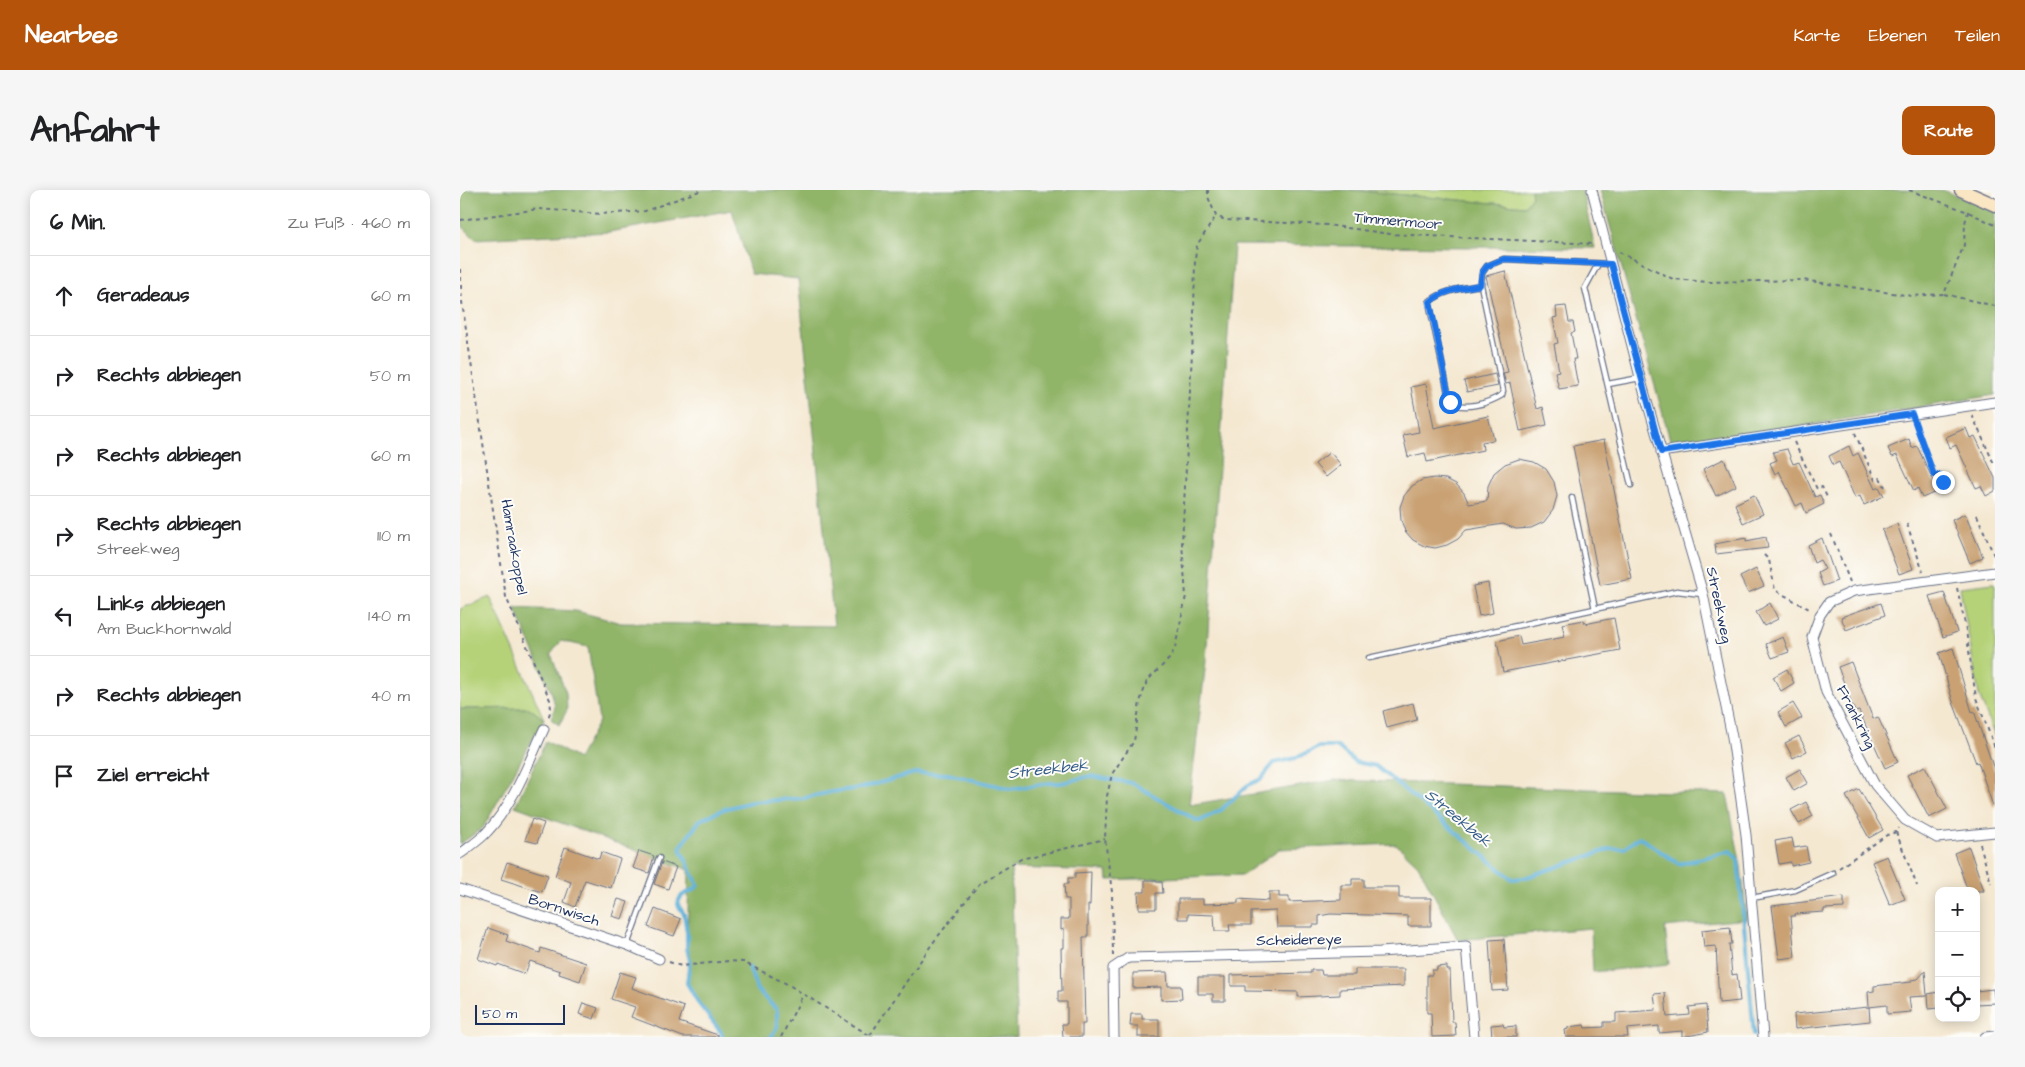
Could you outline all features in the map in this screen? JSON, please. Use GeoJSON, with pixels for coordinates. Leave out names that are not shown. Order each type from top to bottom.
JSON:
{"type":"FeatureCollection","features":[{"type":"Feature","properties":{"kind":"main road"},"geometry":{"type":"LineString","coordinates":[[1966,192],[1995,205]]}},
{"type":"Feature","properties":{"kind":"street","name":"Streekweg"},"geometry":{"type":"LineString","coordinates":[[1592,190],[1640,378],[1703,594],[1732,737],[1746,835],[1763,1037]]}},
{"type":"Feature","properties":{"kind":"street"},"geometry":{"type":"LineString","coordinates":[[1661,452],[1995,402]]}},
{"type":"Feature","properties":{"kind":"street","name":"Frankring"},"geometry":{"type":"LineString","coordinates":[[1995,572],[1854,591],[1829,602],[1820,615],[1812,637],[1826,692],[1875,784],[1905,820],[1937,838],[1995,832]]}},
{"type":"Feature","properties":{"kind":"street"},"geometry":{"type":"LineString","coordinates":[[460,854],[487,833],[503,811],[517,788],[544,729]]}},
{"type":"Feature","properties":{"kind":"street","name":"Bornwisch"},"geometry":{"type":"LineString","coordinates":[[460,889],[627,945],[659,959]]}},
{"type":"Feature","properties":{"kind":"street","name":"Scheidereye"},"geometry":{"type":"LineString","coordinates":[[1113,968],[1128,958],[1380,952],[1466,946],[1474,1037]]}},
{"type":"Feature","properties":{"kind":"street"},"geometry":{"type":"LineString","coordinates":[[1113,968],[1114,1037]]}},
{"type":"Feature","properties":{"kind":"street"},"geometry":{"type":"LineString","coordinates":[[1985,1037],[1995,1036]]}},
{"type":"Feature","properties":{"kind":"lane"},"geometry":{"type":"LineString","coordinates":[[1480,285],[1435,296],[1430,302],[1450,402],[1460,407],[1494,400],[1502,396],[1495,351],[1480,285],[1482,273],[1487,266],[1504,259],[1611,264]]}},
{"type":"Feature","properties":{"kind":"lane"},"geometry":{"type":"LineString","coordinates":[[1598,264],[1585,288],[1631,485]]}},
{"type":"Feature","properties":{"kind":"lane"},"geometry":{"type":"LineString","coordinates":[[1608,384],[1640,378]]}},
{"type":"Feature","properties":{"kind":"lane"},"geometry":{"type":"LineString","coordinates":[[1572,498],[1594,609]]}},
{"type":"Feature","properties":{"kind":"lane"},"geometry":{"type":"LineString","coordinates":[[1368,658],[1677,591],[1703,594]]}},
{"type":"Feature","properties":{"kind":"lane"},"geometry":{"type":"LineString","coordinates":[[627,945],[659,858]]}},
{"type":"Feature","properties":{"kind":"lane"},"geometry":{"type":"LineString","coordinates":[[1750,898],[1795,890],[1833,872]]}},
{"type":"Feature","properties":{"kind":"path"},"geometry":{"type":"LineString","coordinates":[[460,220],[539,208],[600,214],[645,211],[702,190]]}},
{"type":"Feature","properties":{"kind":"path"},"geometry":{"type":"LineString","coordinates":[[1113,968],[1112,892],[1105,839],[1107,796],[1112,774],[1134,741],[1140,702],[1147,681],[1169,658],[1175,648],[1186,596],[1182,543],[1194,315],[1195,260],[1197,245],[1216,216],[1208,197],[1208,190]]}},
{"type":"Feature","properties":{"kind":"path"},"geometry":{"type":"LineString","coordinates":[[1909,190],[1968,212],[1995,225]]}},
{"type":"Feature","properties":{"kind":"path"},"geometry":{"type":"LineString","coordinates":[[1944,294],[1964,245],[1965,223],[1968,212],[1966,192]]}},
{"type":"Feature","properties":{"kind":"path","name":"Timmermoor"},"geometry":{"type":"LineString","coordinates":[[1216,216],[1225,220],[1327,225],[1390,234],[1606,244]]}},
{"type":"Feature","properties":{"kind":"path"},"geometry":{"type":"LineString","coordinates":[[1606,244],[1673,279],[1708,282],[1802,280],[1912,296],[1944,294],[1995,306]]}},
{"type":"Feature","properties":{"kind":"path","name":"Hamraakoppel"},"geometry":{"type":"LineString","coordinates":[[460,269],[461,302],[506,597],[550,700],[551,709],[544,729]]}},
{"type":"Feature","properties":{"kind":"path"},"geometry":{"type":"LineString","coordinates":[[1968,406],[1995,466]]}},
{"type":"Feature","properties":{"kind":"path"},"geometry":{"type":"LineString","coordinates":[[1912,414],[1934,475],[1940,475],[1943,482]]}},
{"type":"Feature","properties":{"kind":"path"},"geometry":{"type":"LineString","coordinates":[[1852,424],[1875,480],[1880,478],[1886,487]]}},
{"type":"Feature","properties":{"kind":"path"},"geometry":{"type":"LineString","coordinates":[[1790,433],[1817,489],[1822,487],[1827,497]]}},
{"type":"Feature","properties":{"kind":"path"},"geometry":{"type":"LineString","coordinates":[[1978,515],[1995,558]]}},
{"type":"Feature","properties":{"kind":"path"},"geometry":{"type":"LineString","coordinates":[[1907,524],[1926,581]]}},
{"type":"Feature","properties":{"kind":"path"},"geometry":{"type":"LineString","coordinates":[[1831,534],[1854,591]]}},
{"type":"Feature","properties":{"kind":"path"},"geometry":{"type":"LineString","coordinates":[[1764,555],[1768,560],[1775,590],[1820,615]]}},
{"type":"Feature","properties":{"kind":"path"},"geometry":{"type":"LineString","coordinates":[[1955,578],[1965,624],[1976,698],[1995,748]]}},
{"type":"Feature","properties":{"kind":"path"},"geometry":{"type":"LineString","coordinates":[[1833,872],[1887,835],[1896,832],[1905,820]]}},
{"type":"Feature","properties":{"kind":"path"},"geometry":{"type":"LineString","coordinates":[[1896,832],[1917,886]]}},
{"type":"Feature","properties":{"kind":"path"},"geometry":{"type":"LineString","coordinates":[[1977,835],[1991,883]]}},
{"type":"Feature","properties":{"kind":"path"},"geometry":{"type":"LineString","coordinates":[[659,959],[681,966],[730,961],[743,962],[772,975],[871,1036],[932,944],[979,884],[1021,859],[1105,839]]}},
{"type":"Feature","properties":{"kind":"path"},"geometry":{"type":"LineString","coordinates":[[781,1037],[803,995]]}},
{"type":"Feature","properties":{"kind":"green space"},"geometry":{"type":"Polygon","coordinates":[[[460,190],[1350,190],[1525,206],[1532,196],[1531,190],[1582,190],[1595,248],[1234,245],[1206,661],[1189,805],[1335,780],[1727,794],[1741,866],[1747,919],[1665,927],[1669,964],[1593,972],[1591,928],[1458,940],[1418,865],[1396,844],[1279,849],[1243,875],[1108,880],[1107,871],[1011,868],[1017,1037],[723,1037],[687,982],[689,960],[687,952],[689,870],[515,806],[546,741],[578,759],[599,721],[588,647],[561,641],[551,654],[566,693],[567,710],[559,725],[551,719],[555,706],[552,694],[515,608],[576,611],[621,623],[834,626],[798,279],[751,274],[732,210],[609,232],[475,239],[463,227],[460,190]]]}},
{"type":"Feature","properties":{"kind":"green space"},"geometry":{"type":"Polygon","coordinates":[[[1350,190],[1531,190],[1532,196],[1525,206],[1350,190]]]}},
{"type":"Feature","properties":{"kind":"green space"},"geometry":{"type":"Polygon","coordinates":[[[1600,190],[1943,190],[1995,212],[1995,395],[1672,447],[1600,190]]]}},
{"type":"Feature","properties":{"kind":"green space"},"geometry":{"type":"Polygon","coordinates":[[[1994,583],[1995,737],[1979,695],[1960,587],[1994,583]]]}},
{"type":"Feature","properties":{"kind":"green space"},"geometry":{"type":"Polygon","coordinates":[[[490,597],[544,719],[529,708],[460,709],[460,609],[490,597]]]}},
{"type":"Feature","properties":{"kind":"green space"},"geometry":{"type":"Polygon","coordinates":[[[529,708],[544,719],[483,828],[460,844],[460,709],[529,708]]]}},
{"type":"Feature","properties":{"kind":"building"},"geometry":{"type":"Polygon","coordinates":[[[1505,271],[1537,409],[1543,407],[1547,425],[1520,431],[1510,383],[1506,384],[1503,373],[1508,372],[1486,276],[1505,271]]]}},
{"type":"Feature","properties":{"kind":"building"},"geometry":{"type":"Polygon","coordinates":[[[1566,306],[1569,322],[1573,322],[1575,332],[1571,333],[1576,359],[1573,359],[1578,386],[1559,389],[1555,372],[1559,371],[1554,344],[1558,343],[1553,318],[1557,317],[1556,307],[1566,306]]]}},
{"type":"Feature","properties":{"kind":"building"},"geometry":{"type":"Polygon","coordinates":[[[1495,374],[1498,386],[1467,392],[1464,381],[1495,374]]]}},
{"type":"Feature","properties":{"kind":"building"},"geometry":{"type":"Polygon","coordinates":[[[1426,384],[1434,428],[1488,416],[1494,440],[1482,442],[1483,450],[1427,462],[1425,453],[1408,457],[1403,435],[1419,432],[1411,387],[1426,384]]]}},
{"type":"Feature","properties":{"kind":"building"},"geometry":{"type":"Polygon","coordinates":[[[1966,428],[1970,438],[1975,436],[1995,478],[1995,491],[1986,496],[1981,486],[1976,488],[1956,445],[1950,448],[1946,437],[1966,428]]]}},
{"type":"Feature","properties":{"kind":"building"},"geometry":{"type":"Polygon","coordinates":[[[1909,439],[1912,448],[1917,446],[1934,482],[1938,480],[1943,489],[1922,498],[1918,488],[1914,491],[1897,455],[1892,457],[1888,448],[1909,439]]]}},
{"type":"Feature","properties":{"kind":"building"},"geometry":{"type":"Polygon","coordinates":[[[1604,440],[1632,579],[1600,585],[1573,446],[1604,440]]]}},
{"type":"Feature","properties":{"kind":"building"},"geometry":{"type":"Polygon","coordinates":[[[1849,446],[1853,456],[1858,453],[1875,489],[1879,487],[1884,496],[1864,505],[1860,496],[1855,498],[1839,462],[1833,465],[1829,456],[1849,446]]]}},
{"type":"Feature","properties":{"kind":"building"},"geometry":{"type":"Polygon","coordinates":[[[1787,449],[1793,464],[1799,462],[1815,497],[1820,495],[1824,504],[1806,513],[1802,503],[1796,506],[1779,471],[1775,474],[1770,463],[1777,460],[1773,452],[1787,449]]]}},
{"type":"Feature","properties":{"kind":"building"},"geometry":{"type":"Polygon","coordinates":[[[1330,452],[1341,465],[1326,477],[1315,464],[1330,452]]]}},
{"type":"Feature","properties":{"kind":"building"},"geometry":{"type":"Polygon","coordinates":[[[1519,459],[1534,462],[1546,469],[1554,482],[1557,496],[1553,510],[1544,522],[1531,528],[1516,529],[1503,524],[1466,530],[1458,539],[1447,545],[1435,548],[1424,546],[1413,540],[1405,531],[1401,520],[1400,507],[1404,496],[1412,486],[1422,480],[1446,479],[1456,484],[1464,493],[1469,504],[1487,501],[1488,486],[1494,473],[1505,464],[1519,459]]]}},
{"type":"Feature","properties":{"kind":"building"},"geometry":{"type":"Polygon","coordinates":[[[1724,459],[1736,486],[1716,496],[1703,469],[1724,459]]]}},
{"type":"Feature","properties":{"kind":"building"},"geometry":{"type":"Polygon","coordinates":[[[1754,495],[1763,514],[1743,523],[1735,504],[1754,495]]]}},
{"type":"Feature","properties":{"kind":"building"},"geometry":{"type":"Polygon","coordinates":[[[1965,514],[1983,557],[1970,563],[1952,520],[1965,514]]]}},
{"type":"Feature","properties":{"kind":"building"},"geometry":{"type":"Polygon","coordinates":[[[1897,524],[1913,569],[1899,574],[1882,530],[1897,524]]]}},
{"type":"Feature","properties":{"kind":"building"},"geometry":{"type":"Polygon","coordinates":[[[1766,537],[1768,548],[1716,554],[1715,544],[1746,538],[1746,541],[1766,537]]]}},
{"type":"Feature","properties":{"kind":"building"},"geometry":{"type":"Polygon","coordinates":[[[1822,538],[1837,581],[1823,586],[1818,573],[1825,569],[1820,560],[1814,563],[1808,545],[1822,538]]]}},
{"type":"Feature","properties":{"kind":"building"},"geometry":{"type":"Polygon","coordinates":[[[1756,569],[1764,586],[1748,593],[1740,577],[1756,569]]]}},
{"type":"Feature","properties":{"kind":"building"},"geometry":{"type":"Polygon","coordinates":[[[1488,583],[1493,613],[1479,616],[1473,586],[1488,583]]]}},
{"type":"Feature","properties":{"kind":"building"},"geometry":{"type":"Polygon","coordinates":[[[1944,592],[1957,632],[1943,637],[1929,596],[1944,592]]]}},
{"type":"Feature","properties":{"kind":"building"},"geometry":{"type":"Polygon","coordinates":[[[1770,603],[1778,619],[1764,626],[1756,612],[1770,603]]]}},
{"type":"Feature","properties":{"kind":"building"},"geometry":{"type":"Polygon","coordinates":[[[1881,603],[1885,615],[1846,630],[1841,617],[1881,603]]]}},
{"type":"Feature","properties":{"kind":"building"},"geometry":{"type":"Polygon","coordinates":[[[1614,618],[1620,650],[1503,672],[1497,641],[1519,636],[1521,645],[1565,637],[1562,624],[1584,620],[1585,624],[1614,618]]]}},
{"type":"Feature","properties":{"kind":"building"},"geometry":{"type":"Polygon","coordinates":[[[1783,637],[1789,652],[1772,658],[1766,644],[1783,637]]]}},
{"type":"Feature","properties":{"kind":"building"},"geometry":{"type":"Polygon","coordinates":[[[1953,648],[1972,712],[1974,711],[1995,772],[1995,806],[1993,806],[1978,762],[1976,763],[1953,702],[1939,653],[1953,648]]]}},
{"type":"Feature","properties":{"kind":"building"},"geometry":{"type":"Polygon","coordinates":[[[1851,662],[1873,719],[1878,717],[1898,762],[1885,768],[1859,711],[1855,712],[1838,667],[1851,662]]]}},
{"type":"Feature","properties":{"kind":"building"},"geometry":{"type":"Polygon","coordinates":[[[1787,669],[1794,683],[1781,691],[1773,677],[1787,669]]]}},
{"type":"Feature","properties":{"kind":"building"},"geometry":{"type":"Polygon","coordinates":[[[1413,703],[1417,720],[1387,728],[1383,711],[1413,703]]]}},
{"type":"Feature","properties":{"kind":"building"},"geometry":{"type":"Polygon","coordinates":[[[1793,703],[1802,718],[1786,727],[1778,712],[1793,703]]]}},
{"type":"Feature","properties":{"kind":"building"},"geometry":{"type":"Polygon","coordinates":[[[1799,736],[1807,751],[1793,758],[1785,743],[1799,736]]]}},
{"type":"Feature","properties":{"kind":"building"},"geometry":{"type":"Polygon","coordinates":[[[1925,766],[1947,809],[1929,818],[1907,775],[1925,766]]]}},
{"type":"Feature","properties":{"kind":"building"},"geometry":{"type":"Polygon","coordinates":[[[1800,769],[1808,783],[1794,791],[1786,777],[1800,769]]]}},
{"type":"Feature","properties":{"kind":"building"},"geometry":{"type":"Polygon","coordinates":[[[1859,789],[1883,830],[1869,838],[1846,796],[1859,789]]]}},
{"type":"Feature","properties":{"kind":"building"},"geometry":{"type":"Polygon","coordinates":[[[1806,802],[1813,816],[1799,824],[1791,810],[1806,802]]]}},
{"type":"Feature","properties":{"kind":"building"},"geometry":{"type":"Polygon","coordinates":[[[532,819],[544,823],[537,843],[525,840],[532,819]]]}},
{"type":"Feature","properties":{"kind":"building"},"geometry":{"type":"Polygon","coordinates":[[[1792,838],[1794,848],[1806,846],[1809,862],[1791,866],[1791,862],[1779,864],[1775,841],[1792,838]]]}},
{"type":"Feature","properties":{"kind":"building"},"geometry":{"type":"Polygon","coordinates":[[[565,847],[599,859],[601,852],[620,859],[611,888],[585,880],[575,907],[564,902],[571,882],[555,876],[565,847]]]}},
{"type":"Feature","properties":{"kind":"building"},"geometry":{"type":"Polygon","coordinates":[[[1969,847],[1984,891],[1980,891],[1980,887],[1967,887],[1954,853],[1969,847]]]}},
{"type":"Feature","properties":{"kind":"building"},"geometry":{"type":"Polygon","coordinates":[[[639,851],[654,856],[649,873],[633,868],[639,851]]]}},
{"type":"Feature","properties":{"kind":"building"},"geometry":{"type":"Polygon","coordinates":[[[1887,856],[1905,899],[1890,905],[1872,862],[1887,856]]]}},
{"type":"Feature","properties":{"kind":"building"},"geometry":{"type":"Polygon","coordinates":[[[507,862],[548,875],[542,892],[501,879],[507,862]]]}},
{"type":"Feature","properties":{"kind":"building"},"geometry":{"type":"Polygon","coordinates":[[[662,862],[676,867],[668,889],[654,884],[662,862]]]}},
{"type":"Feature","properties":{"kind":"building"},"geometry":{"type":"Polygon","coordinates":[[[1091,872],[1088,937],[1083,937],[1085,1024],[1082,1024],[1082,1037],[1063,1037],[1062,1024],[1067,1024],[1067,1002],[1058,1002],[1058,991],[1062,991],[1061,948],[1064,948],[1064,929],[1061,930],[1061,919],[1069,919],[1069,899],[1065,899],[1064,884],[1068,884],[1068,878],[1075,878],[1075,873],[1091,872]]]}},
{"type":"Feature","properties":{"kind":"building"},"geometry":{"type":"Polygon","coordinates":[[[1352,879],[1364,879],[1364,887],[1399,887],[1399,898],[1431,898],[1431,926],[1408,926],[1408,916],[1330,914],[1319,916],[1319,925],[1313,925],[1313,927],[1277,927],[1276,911],[1251,912],[1251,925],[1229,925],[1230,931],[1215,931],[1214,915],[1188,914],[1188,919],[1178,919],[1178,899],[1203,899],[1203,904],[1238,903],[1238,899],[1269,901],[1269,892],[1279,892],[1279,897],[1289,897],[1289,902],[1341,900],[1341,885],[1352,885],[1352,879]]]}},
{"type":"Feature","properties":{"kind":"building"},"geometry":{"type":"Polygon","coordinates":[[[1145,880],[1162,882],[1163,893],[1156,893],[1156,909],[1139,909],[1138,892],[1145,892],[1145,880]]]}},
{"type":"Feature","properties":{"kind":"building"},"geometry":{"type":"Polygon","coordinates":[[[1844,897],[1844,908],[1824,909],[1824,912],[1795,914],[1795,916],[1791,916],[1795,957],[1779,959],[1772,906],[1844,897]]]}},
{"type":"Feature","properties":{"kind":"building"},"geometry":{"type":"Polygon","coordinates":[[[618,899],[628,902],[622,919],[612,916],[618,899]]]}},
{"type":"Feature","properties":{"kind":"building"},"geometry":{"type":"Polygon","coordinates":[[[655,909],[681,919],[674,936],[648,927],[655,909]]]}},
{"type":"Feature","properties":{"kind":"building"},"geometry":{"type":"Polygon","coordinates":[[[1730,927],[1732,944],[1729,944],[1732,975],[1737,974],[1740,1001],[1719,1003],[1716,946],[1704,947],[1702,930],[1730,927]]]}},
{"type":"Feature","properties":{"kind":"building"},"geometry":{"type":"Polygon","coordinates":[[[488,928],[508,935],[506,941],[540,953],[541,948],[586,963],[580,981],[559,974],[560,971],[530,961],[525,974],[478,959],[488,928]]]}},
{"type":"Feature","properties":{"kind":"building"},"geometry":{"type":"Polygon","coordinates":[[[1504,939],[1508,990],[1492,991],[1489,940],[1504,939]]]}},
{"type":"Feature","properties":{"kind":"building"},"geometry":{"type":"Polygon","coordinates":[[[1447,966],[1447,970],[1450,970],[1452,1022],[1455,1022],[1456,1036],[1432,1037],[1431,1013],[1427,1013],[1427,975],[1432,975],[1432,970],[1437,970],[1437,967],[1447,966]]]}},
{"type":"Feature","properties":{"kind":"building"},"geometry":{"type":"Polygon","coordinates":[[[1355,969],[1404,969],[1404,986],[1340,989],[1340,995],[1298,997],[1298,992],[1245,991],[1245,986],[1231,986],[1231,975],[1311,973],[1311,970],[1321,970],[1322,975],[1355,975],[1355,969]]]}},
{"type":"Feature","properties":{"kind":"building"},"geometry":{"type":"Polygon","coordinates":[[[1925,971],[1927,996],[1909,997],[1911,1012],[1887,1014],[1887,1005],[1869,1007],[1868,992],[1874,991],[1874,986],[1911,982],[1911,980],[1918,979],[1925,971]]]}},
{"type":"Feature","properties":{"kind":"building"},"geometry":{"type":"Polygon","coordinates":[[[620,972],[636,977],[632,988],[684,1007],[679,1022],[718,1035],[718,1037],[683,1037],[631,1017],[635,1007],[611,999],[620,972]]]}},
{"type":"Feature","properties":{"kind":"building"},"geometry":{"type":"Polygon","coordinates":[[[1167,972],[1168,986],[1181,986],[1182,999],[1161,1000],[1161,987],[1133,988],[1133,973],[1167,972]]]}},
{"type":"Feature","properties":{"kind":"building"},"geometry":{"type":"Polygon","coordinates":[[[1198,977],[1225,977],[1225,1001],[1213,1001],[1213,994],[1198,994],[1198,977]]]}},
{"type":"Feature","properties":{"kind":"building"},"geometry":{"type":"Polygon","coordinates":[[[1993,989],[1995,1003],[1980,1004],[1980,991],[1993,989]]]}},
{"type":"Feature","properties":{"kind":"building"},"geometry":{"type":"Polygon","coordinates":[[[1665,993],[1667,1017],[1690,1015],[1689,1007],[1706,1005],[1708,1032],[1682,1037],[1682,1031],[1659,1033],[1659,1026],[1627,1029],[1628,1037],[1566,1037],[1565,1030],[1568,1027],[1584,1025],[1585,1028],[1604,1027],[1604,1022],[1616,1022],[1616,1013],[1656,1010],[1654,994],[1665,993]]]}},
{"type":"Feature","properties":{"kind":"building"},"geometry":{"type":"Polygon","coordinates":[[[1935,993],[1935,1008],[1929,1009],[1928,994],[1935,993]]]}},
{"type":"Feature","properties":{"kind":"building"},"geometry":{"type":"Polygon","coordinates":[[[583,1003],[598,1008],[594,1019],[579,1014],[583,1003]]]}},
{"type":"Feature","properties":{"kind":"building"},"geometry":{"type":"Polygon","coordinates":[[[1869,1007],[1870,1021],[1795,1029],[1794,1014],[1869,1007]]]}},
{"type":"Feature","properties":{"kind":"building"},"geometry":{"type":"Polygon","coordinates":[[[1131,1014],[1142,1014],[1142,1019],[1159,1019],[1159,1037],[1138,1037],[1138,1026],[1130,1026],[1131,1014]]]}},
{"type":"Feature","properties":{"kind":"building"},"geometry":{"type":"Polygon","coordinates":[[[1503,1024],[1504,1027],[1516,1026],[1516,1037],[1492,1037],[1491,1025],[1503,1024]]]}},
{"type":"Feature","properties":{"kind":"waterway","name":"Streekbek"},"geometry":{"type":"LineString","coordinates":[[723,1037],[699,1004],[687,983],[690,960],[687,948],[687,932],[684,914],[678,905],[681,897],[698,885],[680,848],[700,820],[724,809],[751,802],[804,798],[861,788],[915,773],[948,774],[1011,789],[1061,783],[1090,776],[1132,783],[1200,821],[1221,810],[1248,785],[1261,779],[1274,763],[1296,758],[1319,747],[1338,747],[1355,762],[1376,766],[1512,879],[1524,878],[1610,849],[1625,848],[1639,837],[1679,864],[1731,851],[1738,860],[1754,1034]]}},
{"type":"Feature","properties":{"kind":"waterway"},"geometry":{"type":"LineString","coordinates":[[749,967],[757,990],[777,1010],[777,1027],[771,1037]]}},
{"type":"Feature","properties":{"kind":"route"},"geometry":{"type":"LineString","coordinates":[[1450,402],[1430,302],[1435,296],[1480,285],[1482,273],[1487,266],[1504,259],[1611,264],[1661,452],[1912,414],[1934,475],[1940,475],[1943,482]]}}]}
